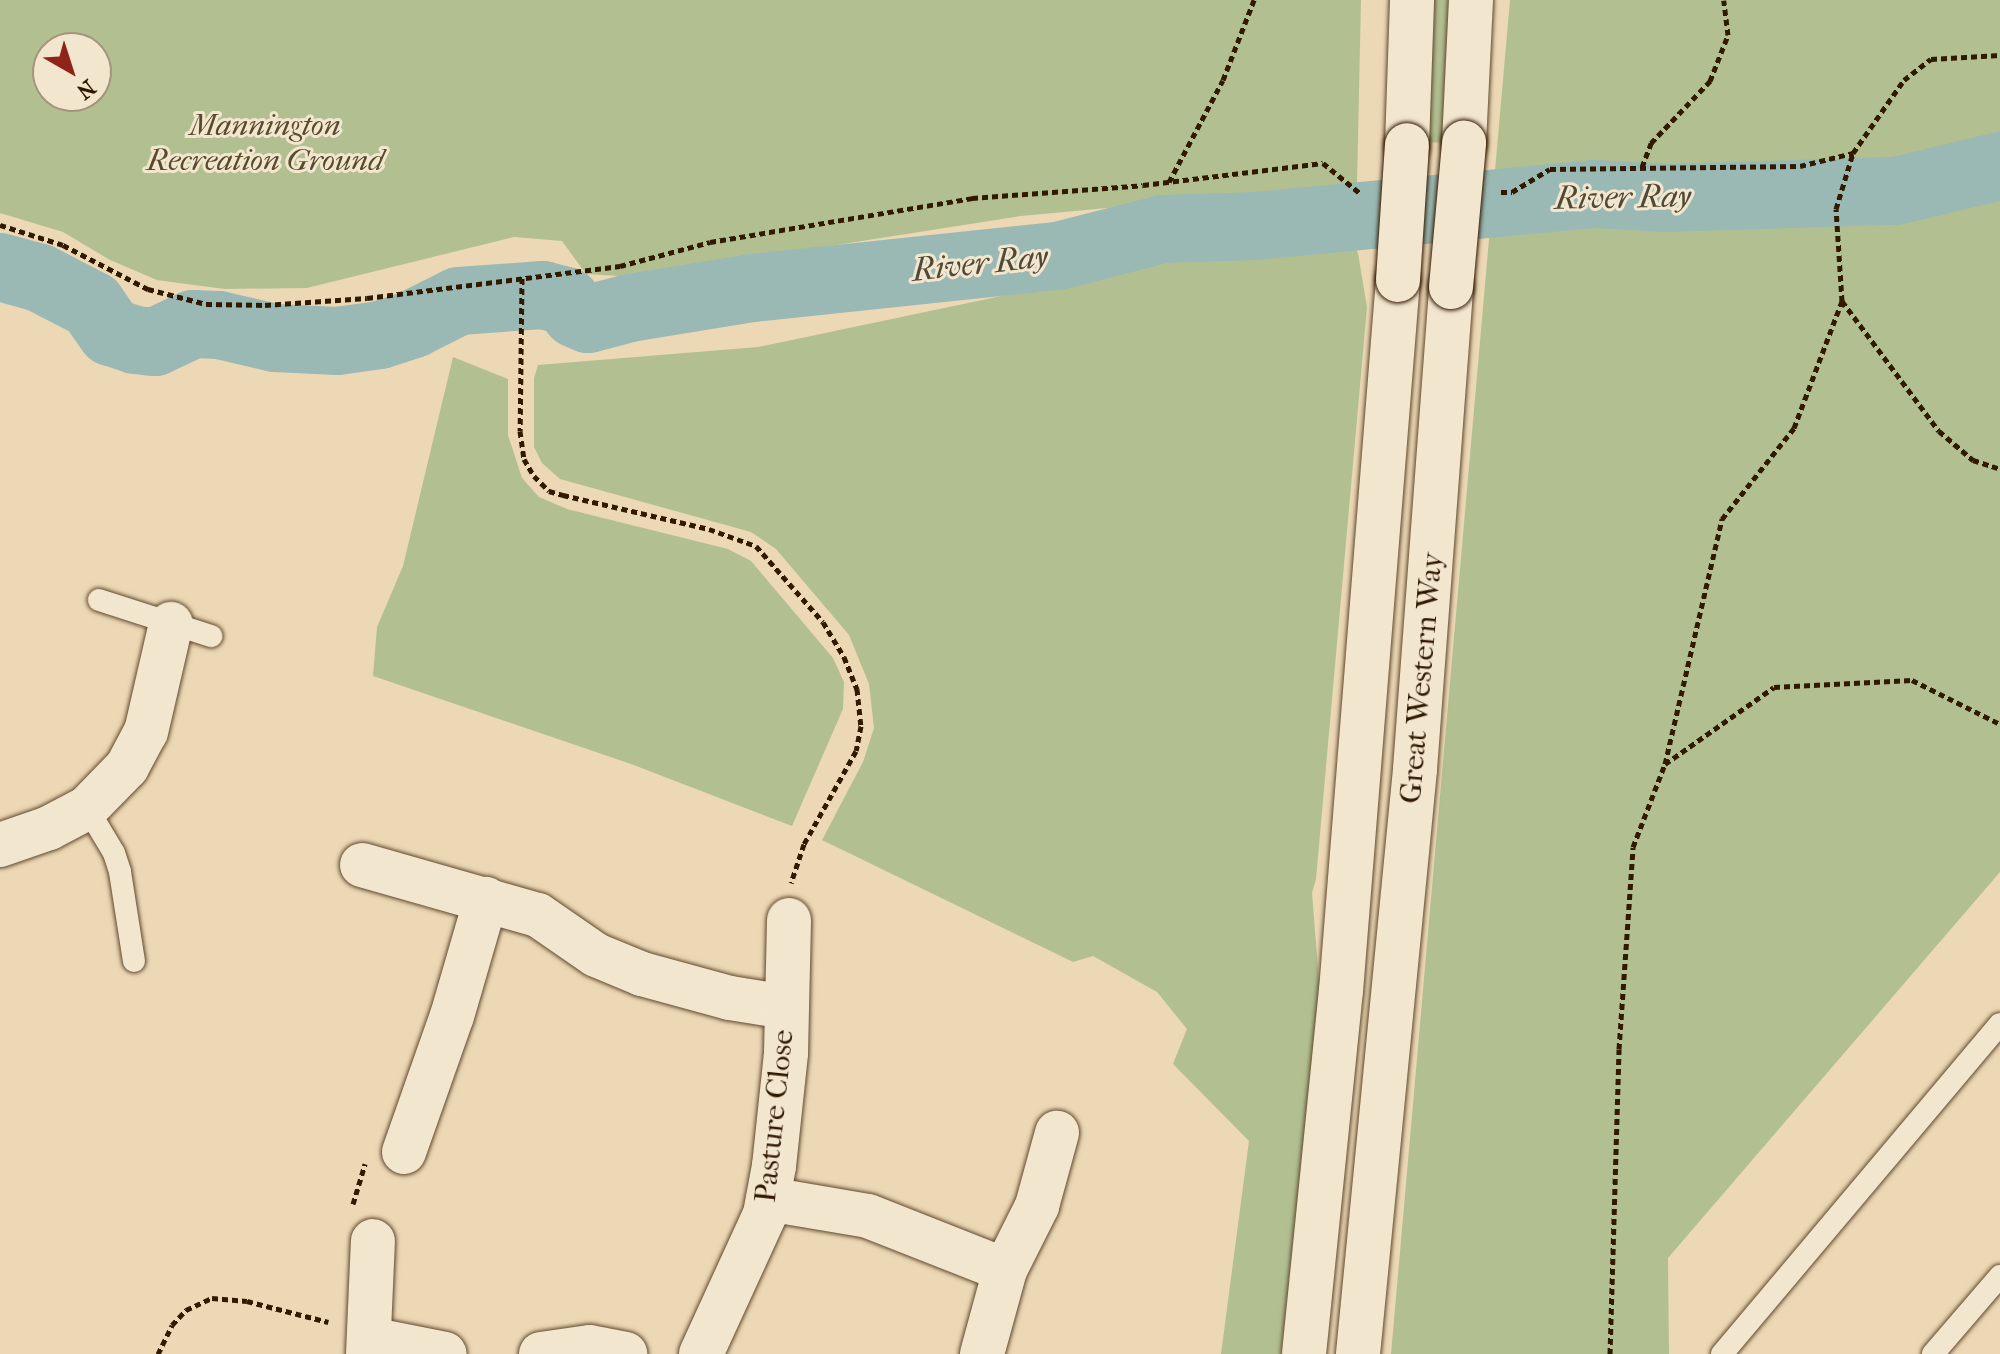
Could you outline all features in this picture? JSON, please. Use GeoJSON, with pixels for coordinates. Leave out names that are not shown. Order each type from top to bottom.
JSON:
{"type":"FeatureCollection","features":[{"type":"Feature","properties":{"kind":"main road","name":"Great Western Way"},"geometry":{"type":"LineString","coordinates":[[1304,1354],[1343,975],[1398,280],[1412,0]]}},
{"type":"Feature","properties":{"kind":"main road","name":"Great Western Way"},"geometry":{"type":"LineString","coordinates":[[1358,1354],[1415,769],[1464,143],[1471,0]]}},
{"type":"Feature","properties":{"kind":"main road"},"geometry":{"type":"LineString","coordinates":[[0,845],[49,828],[87,808],[114,783],[138,750],[158,690],[191,630]]}},
{"type":"Feature","properties":{"kind":"main road","name":"Pasture Close"},"geometry":{"type":"LineString","coordinates":[[362,865],[538,915],[596,955],[631,970],[682,987],[786,1007]]}},
{"type":"Feature","properties":{"kind":"main road"},"geometry":{"type":"LineString","coordinates":[[404,1152],[452,1016],[486,899]]}},
{"type":"Feature","properties":{"kind":"main road","name":"Pasture Close"},"geometry":{"type":"LineString","coordinates":[[701,1354],[757,1237],[768,1199],[782,1097],[789,920]]}},
{"type":"Feature","properties":{"kind":"main road"},"geometry":{"type":"LineString","coordinates":[[982,1354],[1005,1270],[1037,1206],[1057,1133]]}},
{"type":"Feature","properties":{"kind":"main road"},"geometry":{"type":"LineString","coordinates":[[768,1199],[868,1216],[1005,1270]]}},
{"type":"Feature","properties":{"kind":"main road"},"geometry":{"type":"LineString","coordinates":[[373,1241],[369,1346],[445,1354]]}},
{"type":"Feature","properties":{"kind":"main road"},"geometry":{"type":"LineString","coordinates":[[541,1354],[590,1347],[625,1354]]}},
{"type":"Feature","properties":{"kind":"lane"},"geometry":{"type":"LineString","coordinates":[[99,600],[191,630]]}},
{"type":"Feature","properties":{"kind":"lane"},"geometry":{"type":"LineString","coordinates":[[87,808],[114,853],[120,872],[134,961]]}},
{"type":"Feature","properties":{"kind":"lane"},"geometry":{"type":"LineString","coordinates":[[1722,1354],[2000,1024]]}},
{"type":"Feature","properties":{"kind":"lane"},"geometry":{"type":"LineString","coordinates":[[1933,1354],[2000,1276]]}},
{"type":"Feature","properties":{"kind":"path"},"geometry":{"type":"LineString","coordinates":[[1169,182],[1223,80],[1254,0]]}},
{"type":"Feature","properties":{"kind":"path"},"geometry":{"type":"LineString","coordinates":[[1642,167],[1651,143],[1710,81],[1728,35],[1724,0]]}},
{"type":"Feature","properties":{"kind":"path"},"geometry":{"type":"LineString","coordinates":[[1610,1354],[1619,1049],[1633,847],[1665,764],[1722,519],[1794,428],[1842,301],[1836,209],[1853,153],[1904,80],[1931,59],[2000,55]]}},
{"type":"Feature","properties":{"kind":"path"},"geometry":{"type":"LineString","coordinates":[[1512,192],[1550,169],[1800,166],[1853,153]]}},
{"type":"Feature","properties":{"kind":"path"},"geometry":{"type":"LineString","coordinates":[[0,225],[63,245],[148,289],[206,304],[323,302],[620,266],[710,242],[972,198],[1169,182],[1323,163],[1369,200]]}},
{"type":"Feature","properties":{"kind":"path"},"geometry":{"type":"LineString","coordinates":[[522,278],[519,406],[524,459],[541,484],[563,495],[709,529],[756,546],[823,622],[844,657],[857,689],[861,726],[856,751],[796,859],[791,877],[789,920]]}},
{"type":"Feature","properties":{"kind":"path"},"geometry":{"type":"LineString","coordinates":[[1842,301],[1939,431],[1973,460],[2000,469]]}},
{"type":"Feature","properties":{"kind":"path"},"geometry":{"type":"LineString","coordinates":[[1665,764],[1774,687],[1912,680],[2000,724]]}},
{"type":"Feature","properties":{"kind":"path"},"geometry":{"type":"LineString","coordinates":[[373,1241],[348,1220],[372,1142],[404,1152]]}},
{"type":"Feature","properties":{"kind":"path"},"geometry":{"type":"LineString","coordinates":[[158,1354],[172,1325],[186,1310],[212,1298],[247,1301],[337,1325],[369,1346]]}},
{"type":"Feature","properties":{"kind":"green space","name":"Mannington Recreation Ground"},"geometry":{"type":"Polygon","coordinates":[[[0,0],[1361,0],[1357,185],[1021,216],[633,277],[586,274],[562,241],[514,237],[307,288],[225,289],[157,280],[110,260],[63,232],[0,213],[0,0]]]}},
{"type":"Feature","properties":{"kind":"green space"},"geometry":{"type":"Polygon","coordinates":[[[1434,0],[1449,0],[1443,143],[1429,142],[1434,0]]]}},
{"type":"Feature","properties":{"kind":"green space"},"geometry":{"type":"Polygon","coordinates":[[[1510,0],[2000,0],[2000,872],[1668,1258],[1669,1354],[1391,1354],[1510,0]]]}},
{"type":"Feature","properties":{"kind":"green space"},"geometry":{"type":"Polygon","coordinates":[[[1347,232],[1358,253],[1367,307],[1316,879],[1312,893],[1321,1007],[1281,1354],[1221,1354],[1249,1141],[1173,1064],[1187,1029],[1157,992],[1093,956],[1073,962],[822,840],[863,762],[874,728],[869,684],[849,635],[776,549],[751,532],[560,479],[542,463],[534,447],[534,378],[538,365],[758,347],[1258,242],[1347,232]]]}},
{"type":"Feature","properties":{"kind":"green space"},"geometry":{"type":"Polygon","coordinates":[[[453,357],[508,379],[508,435],[522,478],[539,497],[567,509],[728,549],[751,561],[833,658],[844,682],[843,709],[792,826],[631,764],[373,676],[377,627],[403,566],[453,357]]]}},
{"type":"Feature","properties":{"kind":"waterway","name":"River Ray"},"geometry":{"type":"LineString","coordinates":[[0,267],[40,278],[92,305],[111,332],[135,340],[155,342],[193,324],[219,325],[275,338],[337,341],[380,335],[413,324],[459,301],[543,295],[566,301],[576,314],[588,319],[630,308],[752,288],[1058,256],[1163,229],[1255,226],[1595,194],[1667,198],[1896,191],[2000,166]]}}]}
